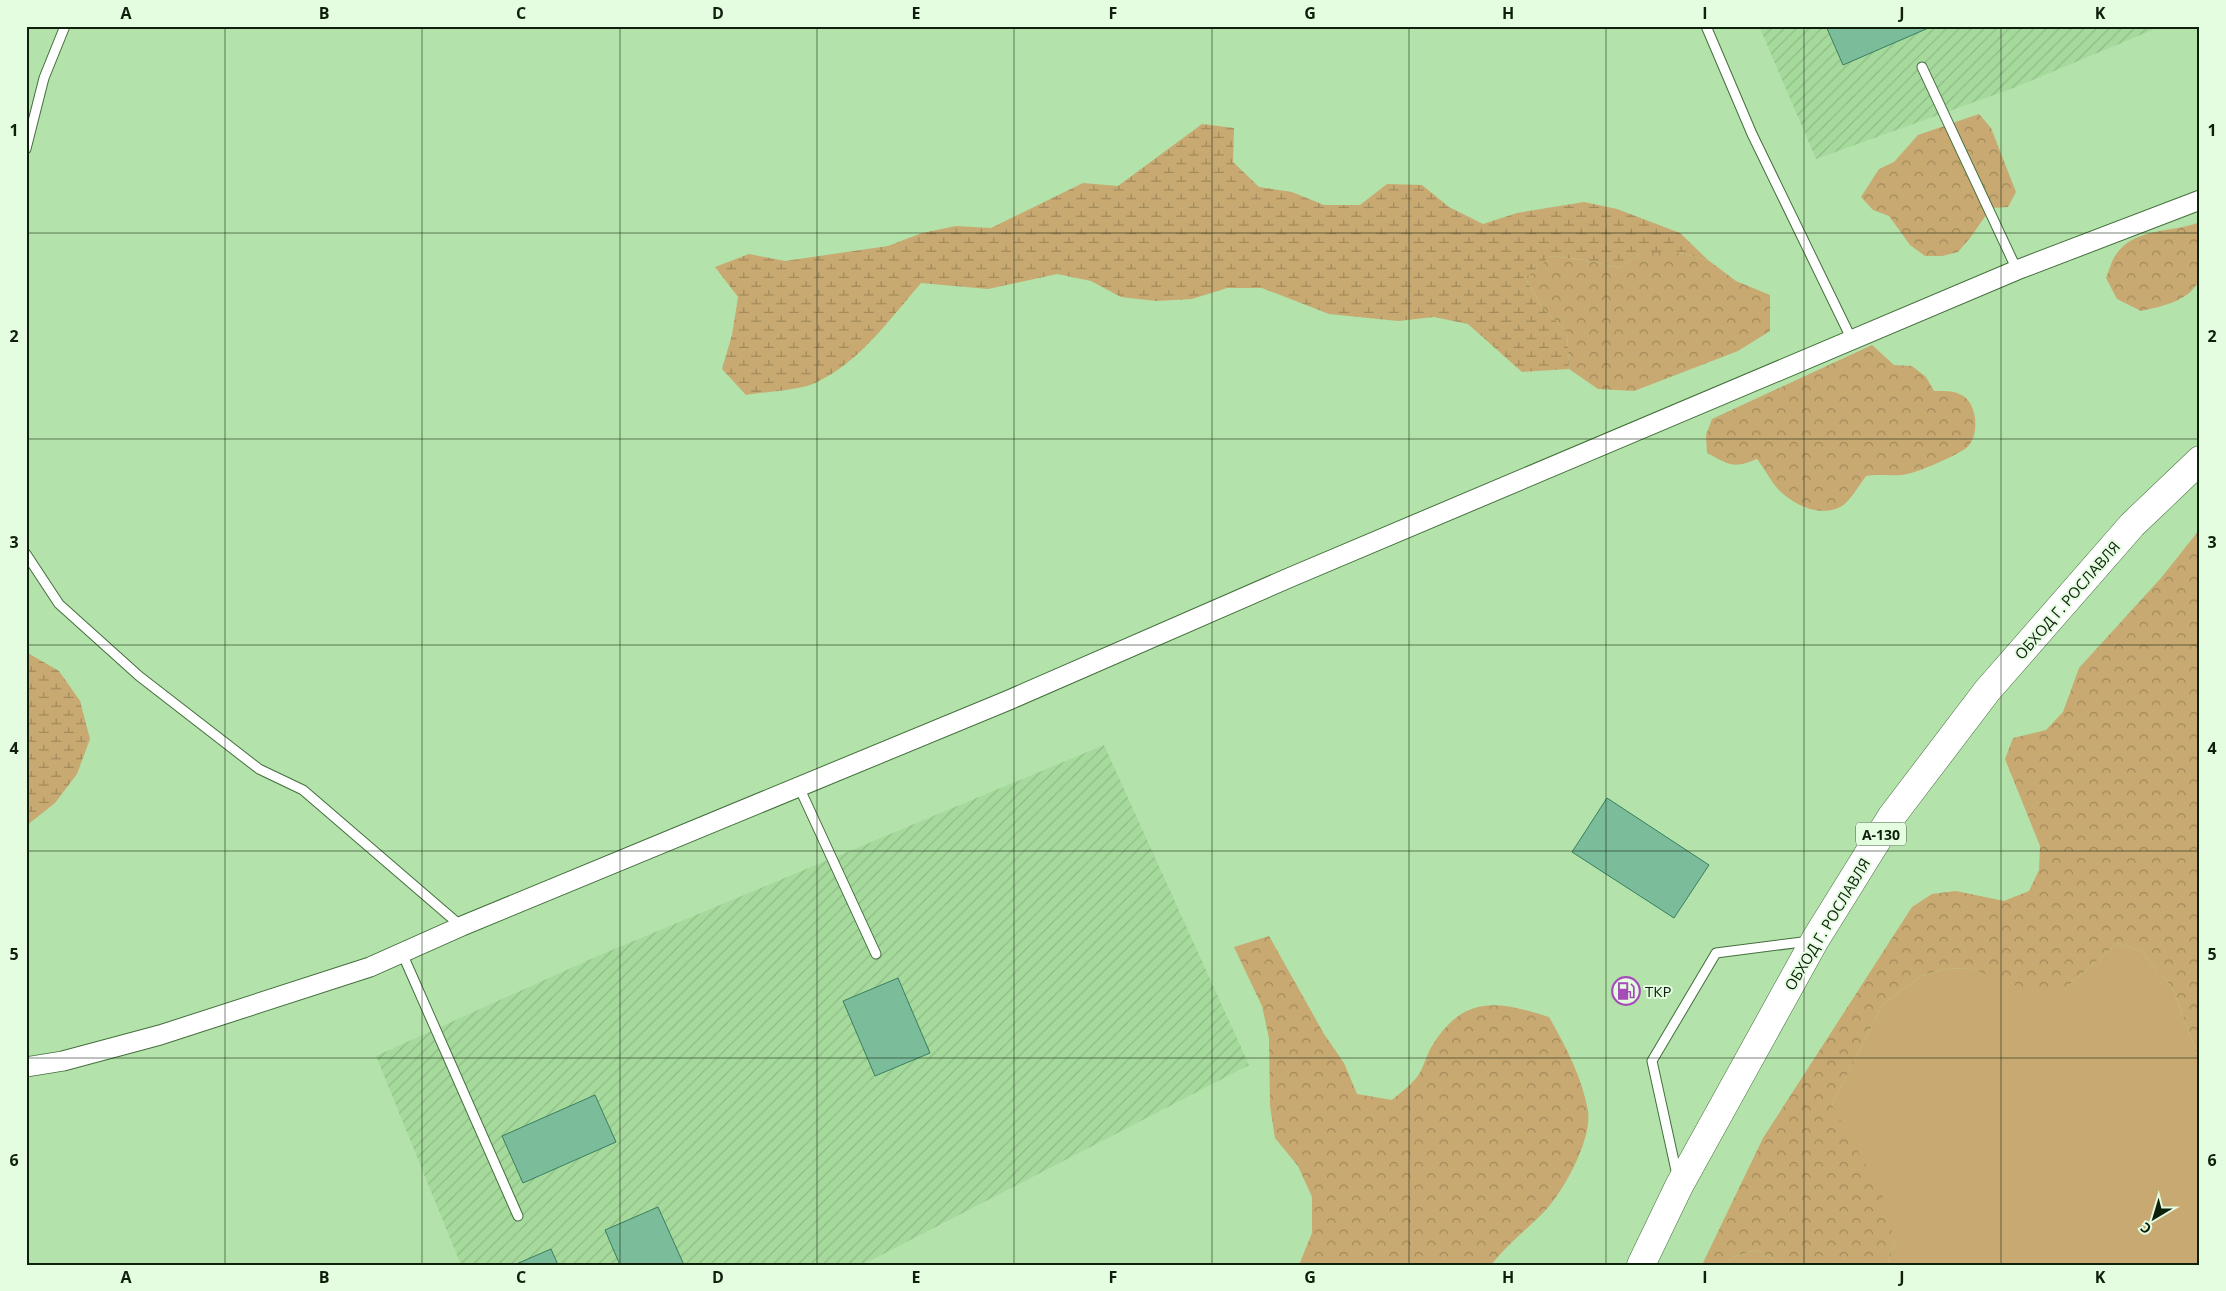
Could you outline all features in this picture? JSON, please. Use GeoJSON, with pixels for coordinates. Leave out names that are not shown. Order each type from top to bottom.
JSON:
{"type":"FeatureCollection","features":[{"type":"Feature","properties":{"kind":"highway","name":"ОБХОД Г. РОСЛАВЛЯ"},"geometry":{"type":"LineString","coordinates":[[1642,1265],[1679,1186],[1815,940],[1892,816],[1987,691],[2132,526],[2200,460]]}},
{"type":"Feature","properties":{"kind":"street"},"geometry":{"type":"LineString","coordinates":[[26,1067],[63,1061],[160,1035],[370,967],[462,926],[799,787],[2017,270],[2200,200]]}},
{"type":"Feature","properties":{"kind":"lane"},"geometry":{"type":"LineString","coordinates":[[26,150],[44,78],[65,26]]}},
{"type":"Feature","properties":{"kind":"lane"},"geometry":{"type":"LineString","coordinates":[[1706,26],[1752,134],[1852,340]]}},
{"type":"Feature","properties":{"kind":"lane"},"geometry":{"type":"LineString","coordinates":[[1922,67],[2017,270]]}},
{"type":"Feature","properties":{"kind":"lane"},"geometry":{"type":"LineString","coordinates":[[26,554],[59,604],[139,676],[259,770],[303,790],[462,926]]}},
{"type":"Feature","properties":{"kind":"lane"},"geometry":{"type":"LineString","coordinates":[[799,787],[876,954]]}},
{"type":"Feature","properties":{"kind":"lane"},"geometry":{"type":"LineString","coordinates":[[1679,1186],[1652,1061],[1716,953],[1815,940]]}},
{"type":"Feature","properties":{"kind":"lane"},"geometry":{"type":"LineString","coordinates":[[402,953],[518,1216]]}},
{"type":"Feature","properties":{"kind":"shaded area"},"geometry":{"type":"Polygon","coordinates":[[[1759,26],[2162,26],[2016,87],[1816,159],[1759,26]]]}},
{"type":"Feature","properties":{"kind":"shaded area"},"geometry":{"type":"Polygon","coordinates":[[[1104,745],[1249,1065],[862,1265],[461,1265],[376,1056],[600,955],[1104,745]]]}},
{"type":"Feature","properties":{"kind":"green space"},"geometry":{"type":"Polygon","coordinates":[[[1979,114],[1991,128],[2016,192],[2008,207],[1991,208],[1958,252],[1942,256],[1925,256],[1910,245],[1889,216],[1873,210],[1861,197],[1879,169],[1894,162],[1918,135],[1979,114]]]}},
{"type":"Feature","properties":{"kind":"green space"},"geometry":{"type":"Polygon","coordinates":[[[1202,124],[1234,128],[1233,162],[1259,187],[1292,192],[1324,205],[1360,205],[1387,184],[1422,185],[1449,207],[1483,224],[1517,213],[1584,202],[1617,209],[1680,233],[1708,260],[1675,252],[1642,252],[1620,268],[1586,260],[1551,256],[1525,278],[1542,307],[1567,332],[1569,369],[1522,372],[1468,324],[1434,317],[1398,321],[1329,314],[1262,288],[1227,288],[1192,299],[1156,301],[1121,297],[1091,281],[1057,274],[988,289],[921,283],[860,352],[831,374],[809,385],[746,395],[722,369],[732,335],[738,297],[715,267],[749,254],[785,261],[888,246],[922,233],[956,226],[991,228],[1083,183],[1118,186],[1202,124]]]}},
{"type":"Feature","properties":{"kind":"green space"},"geometry":{"type":"Polygon","coordinates":[[[2200,222],[2201,271],[2197,285],[2191,291],[2175,301],[2141,311],[2117,299],[2106,278],[2114,258],[2123,247],[2142,235],[2200,222]]]}},
{"type":"Feature","properties":{"kind":"green space"},"geometry":{"type":"Polygon","coordinates":[[[1642,252],[1675,252],[1708,260],[1736,281],[1770,295],[1770,331],[1738,351],[1634,391],[1598,389],[1569,369],[1567,332],[1542,307],[1525,278],[1551,256],[1586,260],[1620,268],[1642,252]]]}},
{"type":"Feature","properties":{"kind":"green space"},"geometry":{"type":"Polygon","coordinates":[[[1872,345],[1894,365],[1912,366],[1926,377],[1934,391],[1956,393],[1967,399],[1971,404],[1975,417],[1975,432],[1973,439],[1965,449],[1934,465],[1915,472],[1897,475],[1866,476],[1852,496],[1842,506],[1826,511],[1800,505],[1785,496],[1776,487],[1757,459],[1737,465],[1727,463],[1707,453],[1706,435],[1712,419],[1872,345]]]}},
{"type":"Feature","properties":{"kind":"green space"},"geometry":{"type":"Polygon","coordinates":[[[2200,529],[2200,1061],[2172,987],[2141,951],[2118,943],[2062,991],[2038,994],[1970,968],[1946,969],[1923,975],[1883,1004],[1832,1105],[1882,1194],[1895,1243],[1887,1265],[1782,1265],[1756,1250],[1733,1257],[1727,1265],[1702,1265],[1763,1138],[1912,907],[1932,894],[1956,891],[2004,901],[2029,891],[2039,870],[2040,846],[2005,759],[2013,738],[2046,730],[2063,712],[2079,668],[2161,578],[2200,529]]]}},
{"type":"Feature","properties":{"kind":"green space"},"geometry":{"type":"Polygon","coordinates":[[[26,652],[59,671],[80,701],[90,739],[77,774],[55,803],[26,826],[26,652]]]}},
{"type":"Feature","properties":{"kind":"green space"},"geometry":{"type":"Polygon","coordinates":[[[1269,936],[1324,1034],[1344,1063],[1357,1094],[1392,1100],[1417,1077],[1430,1050],[1444,1029],[1457,1017],[1470,1010],[1483,1006],[1498,1005],[1514,1007],[1549,1017],[1578,1074],[1582,1086],[1588,1111],[1586,1136],[1568,1178],[1552,1202],[1491,1265],[1299,1265],[1312,1233],[1312,1197],[1298,1166],[1275,1138],[1270,1106],[1269,1038],[1262,1006],[1234,947],[1269,936]]]}},
{"type":"Feature","properties":{"kind":"green space"},"geometry":{"type":"Polygon","coordinates":[[[2118,943],[2141,951],[2172,987],[2200,1061],[2200,1265],[1887,1265],[1895,1243],[1832,1105],[1883,1004],[1923,975],[1946,969],[1970,968],[2062,991],[2118,943]]]}},
{"type":"Feature","properties":{"kind":"green space"},"geometry":{"type":"Polygon","coordinates":[[[1756,1250],[1782,1265],[1727,1265],[1733,1257],[1756,1250]]]}},
{"type":"Feature","properties":{"kind":"building"},"geometry":{"type":"Polygon","coordinates":[[[1826,26],[1933,26],[1843,65],[1826,26]]]}},
{"type":"Feature","properties":{"kind":"building"},"geometry":{"type":"Polygon","coordinates":[[[1607,798],[1709,865],[1674,918],[1572,852],[1607,798]]]}},
{"type":"Feature","properties":{"kind":"building"},"geometry":{"type":"Polygon","coordinates":[[[898,978],[930,1053],[875,1076],[843,1001],[898,978]]]}},
{"type":"Feature","properties":{"kind":"building"},"geometry":{"type":"Polygon","coordinates":[[[595,1095],[616,1142],[523,1183],[502,1136],[595,1095]]]}},
{"type":"Feature","properties":{"kind":"building"},"geometry":{"type":"Polygon","coordinates":[[[658,1207],[684,1265],[620,1265],[605,1230],[658,1207]]]}},
{"type":"Feature","properties":{"kind":"building"},"geometry":{"type":"Polygon","coordinates":[[[551,1249],[558,1265],[514,1265],[551,1249]]]}},
{"type":"Feature","properties":{"kind":"place","name":"ТКР"},"geometry":{"type":"Point","coordinates":[1626,991]}}]}
